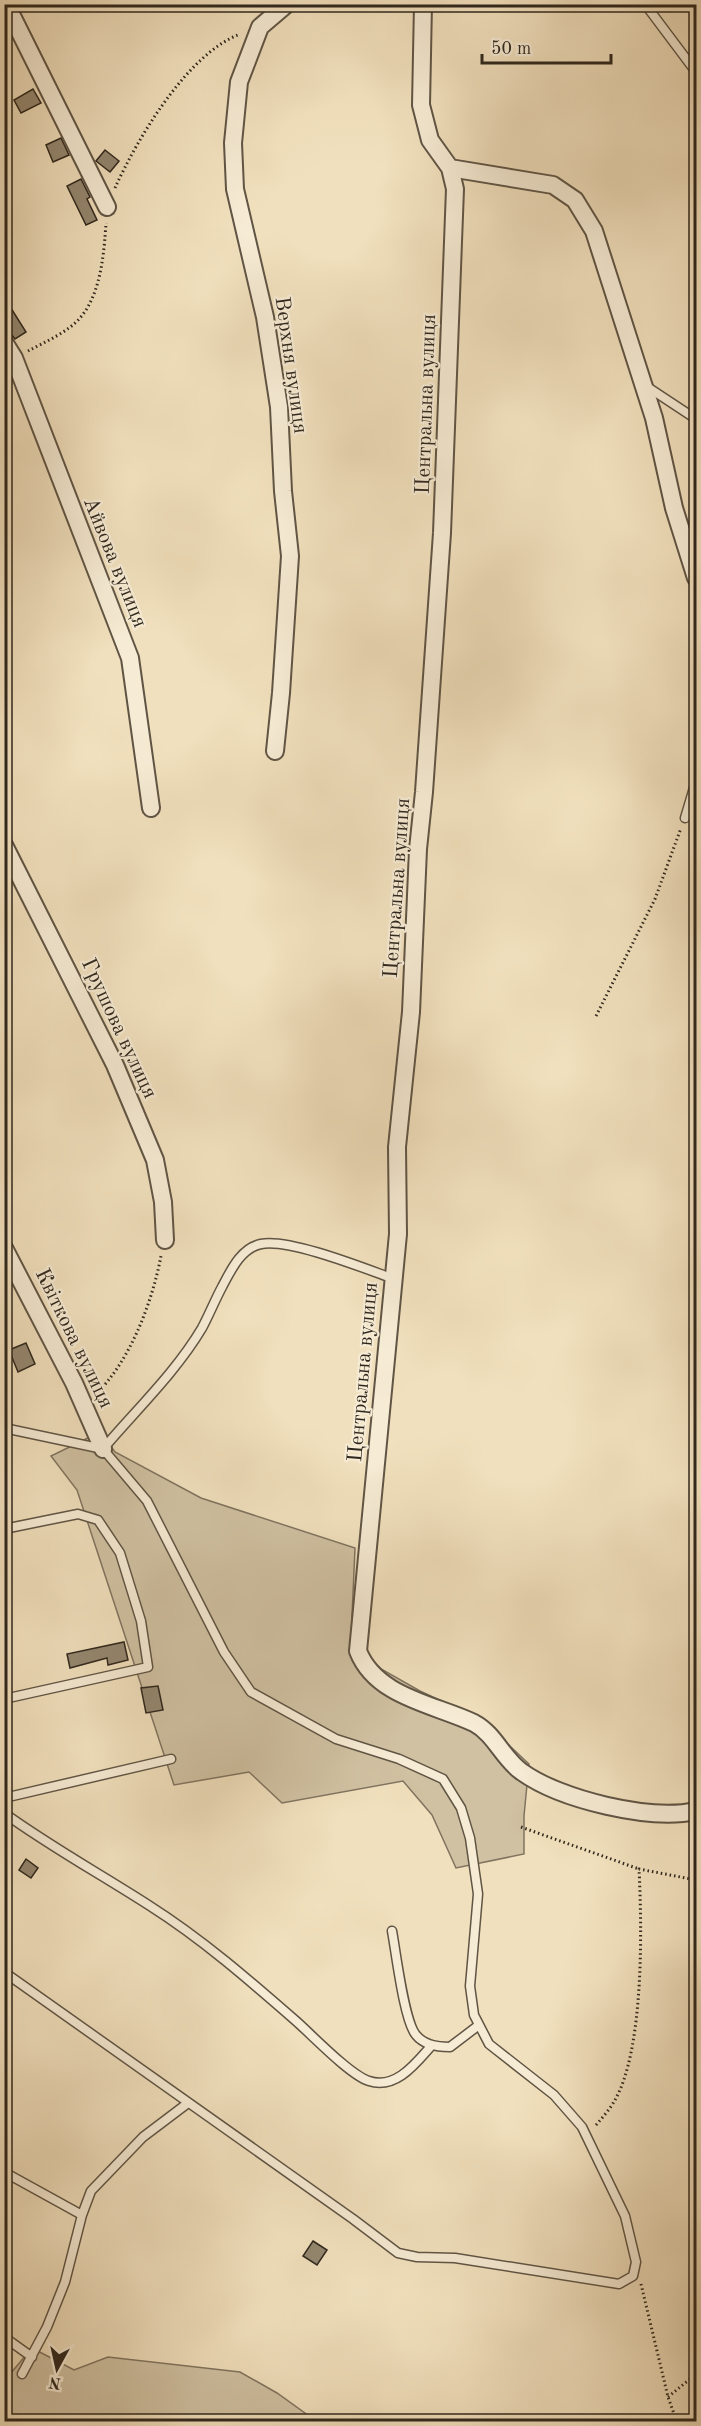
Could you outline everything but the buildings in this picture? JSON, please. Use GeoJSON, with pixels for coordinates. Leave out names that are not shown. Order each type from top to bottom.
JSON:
{"type":"FeatureCollection","features":[{"type":"Feature","properties":{"kind":"street"},"geometry":{"type":"LineString","coordinates":[[6,4],[107,207]]}},
{"type":"Feature","properties":{"kind":"street","name":"Верхня вулиця"},"geometry":{"type":"LineString","coordinates":[[275,751],[290,556],[283,491],[279,407],[265,317],[235,189],[233,143],[239,82],[260,27],[287,4]]}},
{"type":"Feature","properties":{"kind":"street"},"geometry":{"type":"LineString","coordinates":[[423,4],[421,105],[430,140],[450,168],[553,185],[575,200],[594,231],[654,418],[674,508],[696,578]]}},
{"type":"Feature","properties":{"kind":"street","name":"Центральна вулиця"},"geometry":{"type":"LineString","coordinates":[[450,168],[455,189],[442,533],[424,792],[417,849],[411,1012],[397,1147],[398,1234],[358,1651],[363,1664],[384,1683],[407,1697],[476,1724],[493,1739],[521,1772],[570,1796],[614,1808],[679,1815],[696,1811]]}},
{"type":"Feature","properties":{"kind":"street","name":"Айвова вулиця"},"geometry":{"type":"LineString","coordinates":[[4,342],[14,358],[130,658],[151,808]]}},
{"type":"Feature","properties":{"kind":"street","name":"Грушова вулиця"},"geometry":{"type":"LineString","coordinates":[[4,845],[115,1065],[155,1160],[163,1202],[165,1240]]}},
{"type":"Feature","properties":{"kind":"street","name":"Квіткова вулиця"},"geometry":{"type":"LineString","coordinates":[[4,1248],[84,1406],[103,1449]]}},
{"type":"Feature","properties":{"kind":"lane"},"geometry":{"type":"LineString","coordinates":[[645,4],[696,72]]}},
{"type":"Feature","properties":{"kind":"lane"},"geometry":{"type":"LineString","coordinates":[[643,384],[696,418]]}},
{"type":"Feature","properties":{"kind":"lane"},"geometry":{"type":"LineString","coordinates":[[685,818],[696,781]]}},
{"type":"Feature","properties":{"kind":"lane"},"geometry":{"type":"LineString","coordinates":[[103,1449],[169,1372],[201,1329],[236,1263],[248,1250],[260,1244],[274,1244],[321,1254],[394,1279]]}},
{"type":"Feature","properties":{"kind":"lane"},"geometry":{"type":"LineString","coordinates":[[4,1428],[103,1449],[147,1501],[224,1652],[251,1692],[336,1739],[399,1759],[443,1779],[461,1808],[470,1838],[478,1894],[470,1986],[474,2015],[489,2044],[554,2095],[582,2127],[625,2216],[636,2262],[633,2276],[619,2284],[455,2258],[417,2257],[398,2253],[4,1972]]}},
{"type":"Feature","properties":{"kind":"lane"},"geometry":{"type":"LineString","coordinates":[[4,1529],[78,1514],[98,1520],[120,1553],[141,1621],[148,1667],[4,1699]]}},
{"type":"Feature","properties":{"kind":"lane"},"geometry":{"type":"LineString","coordinates":[[4,1798],[171,1759]]}},
{"type":"Feature","properties":{"kind":"lane"},"geometry":{"type":"LineString","coordinates":[[4,1813],[152,1907],[203,1943],[255,1985],[348,2067],[368,2081],[383,2083],[395,2080],[416,2063],[432,2045]]}},
{"type":"Feature","properties":{"kind":"lane"},"geometry":{"type":"LineString","coordinates":[[392,1931],[407,2012],[415,2034],[432,2045],[450,2047],[479,2025]]}},
{"type":"Feature","properties":{"kind":"lane"},"geometry":{"type":"LineString","coordinates":[[22,2373],[32,2357],[65,2282],[82,2215],[91,2191],[143,2137],[188,2103]]}},
{"type":"Feature","properties":{"kind":"lane"},"geometry":{"type":"LineString","coordinates":[[4,2172],[82,2215]]}},
{"type":"Feature","properties":{"kind":"lane"},"geometry":{"type":"LineString","coordinates":[[4,2337],[32,2357]]}},
{"type":"Feature","properties":{"kind":"path"},"geometry":{"type":"LineString","coordinates":[[14,358],[48,340],[80,318],[92,298],[98,278],[107,207],[133,152],[150,123],[184,76],[227,39],[260,27]]}},
{"type":"Feature","properties":{"kind":"path"},"geometry":{"type":"LineString","coordinates":[[596,1016],[655,899],[685,818]]}},
{"type":"Feature","properties":{"kind":"path"},"geometry":{"type":"LineString","coordinates":[[84,1406],[107,1383],[132,1342],[155,1290],[165,1240]]}},
{"type":"Feature","properties":{"kind":"path"},"geometry":{"type":"LineString","coordinates":[[521,1827],[639,1869],[696,1880]]}},
{"type":"Feature","properties":{"kind":"path"},"geometry":{"type":"LineString","coordinates":[[586,2137],[616,2099],[630,2056],[638,1990],[641,1911],[639,1869]]}},
{"type":"Feature","properties":{"kind":"path"},"geometry":{"type":"LineString","coordinates":[[636,2262],[668,2397],[677,2421]]}},
{"type":"Feature","properties":{"kind":"path"},"geometry":{"type":"LineString","coordinates":[[668,2397],[696,2374]]}},
{"type":"Feature","properties":{"kind":"shaded area"},"geometry":{"type":"Polygon","coordinates":[[[100,1432],[115,1452],[201,1498],[355,1548],[351,1639],[381,1669],[420,1691],[482,1720],[529,1764],[524,1816],[524,1854],[456,1868],[432,1815],[403,1781],[282,1803],[249,1772],[174,1785],[77,1490],[51,1456],[100,1432]]]}},
{"type":"Feature","properties":{"kind":"shaded area"},"geometry":{"type":"Polygon","coordinates":[[[32,2348],[74,2370],[108,2357],[240,2372],[277,2393],[316,2421],[5,2422],[5,2380],[32,2348]]]}}]}
